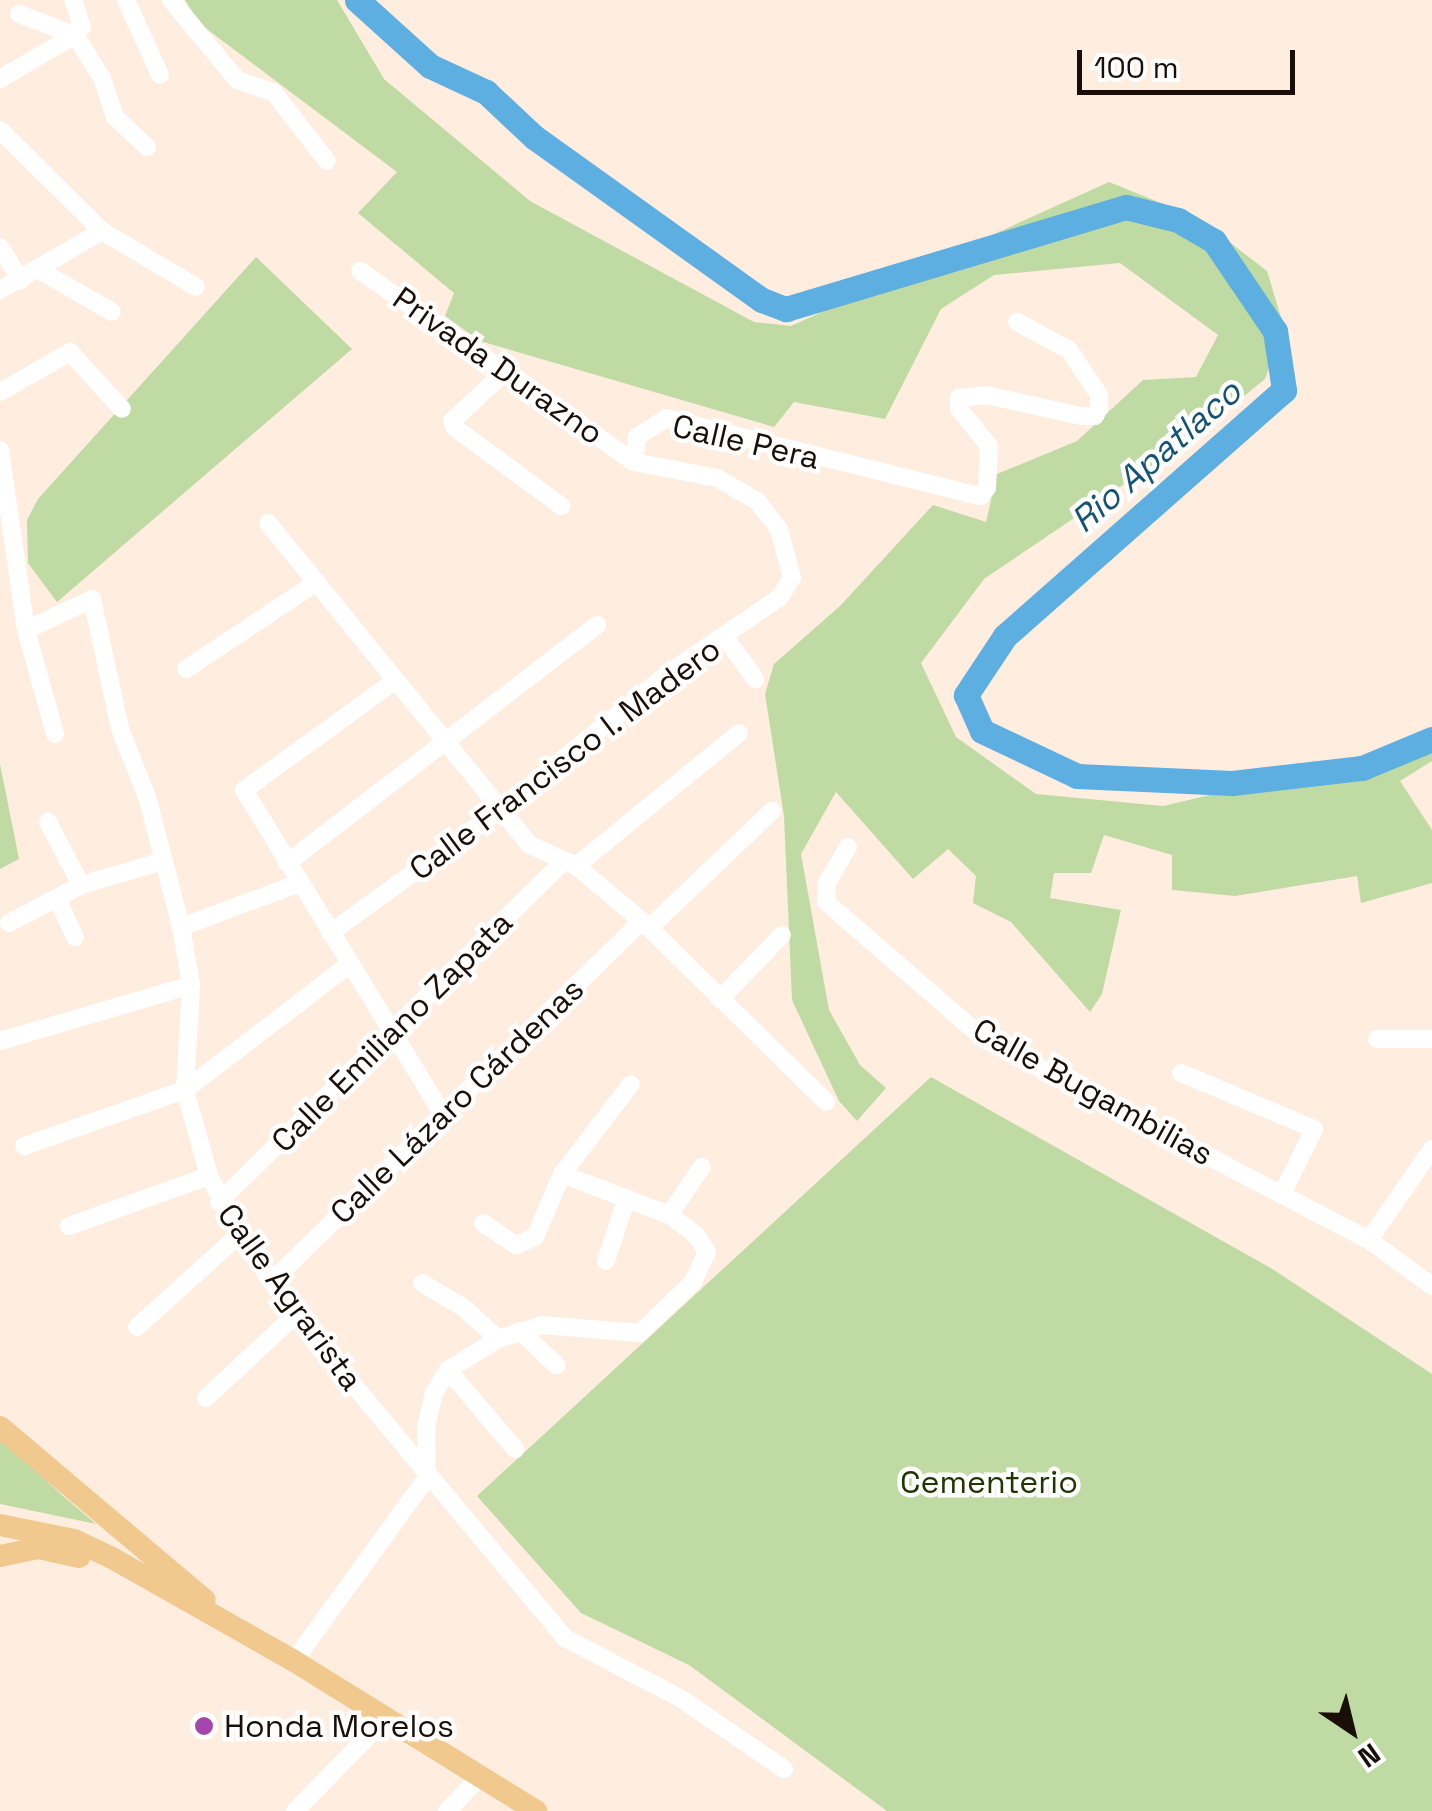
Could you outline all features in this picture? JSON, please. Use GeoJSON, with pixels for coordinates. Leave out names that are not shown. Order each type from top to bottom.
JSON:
{"type":"FeatureCollection","features":[{"type":"Feature","properties":{"kind":"main road"},"geometry":{"type":"LineString","coordinates":[[0,1427],[230,1622]]}},
{"type":"Feature","properties":{"kind":"main road"},"geometry":{"type":"LineString","coordinates":[[0,1512],[77,1525],[164,1564]]}},
{"type":"Feature","properties":{"kind":"main road"},"geometry":{"type":"LineString","coordinates":[[0,1526],[74,1540],[230,1622],[536,1811]]}},
{"type":"Feature","properties":{"kind":"main road"},"geometry":{"type":"LineString","coordinates":[[0,1556],[20,1548],[59,1552],[174,1595]]}},
{"type":"Feature","properties":{"kind":"street"},"geometry":{"type":"LineString","coordinates":[[126,0],[160,75]]}},
{"type":"Feature","properties":{"kind":"street"},"geometry":{"type":"LineString","coordinates":[[171,0],[236,80],[274,93],[328,161]]}},
{"type":"Feature","properties":{"kind":"street"},"geometry":{"type":"LineString","coordinates":[[74,1],[79,31],[102,78],[115,117],[147,147]]}},
{"type":"Feature","properties":{"kind":"street"},"geometry":{"type":"LineString","coordinates":[[19,14],[79,31]]}},
{"type":"Feature","properties":{"kind":"street"},"geometry":{"type":"LineString","coordinates":[[0,79],[79,31]]}},
{"type":"Feature","properties":{"kind":"street"},"geometry":{"type":"LineString","coordinates":[[0,130],[102,231],[196,288]]}},
{"type":"Feature","properties":{"kind":"street"},"geometry":{"type":"LineString","coordinates":[[0,290],[102,231]]}},
{"type":"Feature","properties":{"kind":"street"},"geometry":{"type":"LineString","coordinates":[[0,247],[20,280]]}},
{"type":"Feature","properties":{"kind":"street"},"geometry":{"type":"LineString","coordinates":[[39,270],[112,312]]}},
{"type":"Feature","properties":{"kind":"street","name":"Privada Durazno"},"geometry":{"type":"LineString","coordinates":[[360,270],[634,462]]}},
{"type":"Feature","properties":{"kind":"street","name":"Calle Pera"},"geometry":{"type":"LineString","coordinates":[[792,578],[778,528],[757,501],[717,478],[634,462],[637,437],[666,418],[980,496],[988,488],[989,446],[959,409],[959,398],[986,395],[1081,416],[1095,416],[1099,408],[1099,395],[1068,350],[1017,322]]}},
{"type":"Feature","properties":{"kind":"street"},"geometry":{"type":"LineString","coordinates":[[0,392],[70,352],[122,409]]}},
{"type":"Feature","properties":{"kind":"street"},"geometry":{"type":"LineString","coordinates":[[507,370],[452,420],[455,428],[560,506]]}},
{"type":"Feature","properties":{"kind":"street"},"geometry":{"type":"LineString","coordinates":[[0,450],[26,630],[55,734]]}},
{"type":"Feature","properties":{"kind":"street"},"geometry":{"type":"LineString","coordinates":[[268,523],[530,846],[570,864],[645,925],[826,1102]]}},
{"type":"Feature","properties":{"kind":"street","name":"Calle Francisco I. Madero"},"geometry":{"type":"LineString","coordinates":[[330,933],[502,808],[670,672],[779,598],[792,578]]}},
{"type":"Feature","properties":{"kind":"street"},"geometry":{"type":"LineString","coordinates":[[186,669],[316,582]]}},
{"type":"Feature","properties":{"kind":"street","name":"Calle Agrarista"},"geometry":{"type":"LineString","coordinates":[[26,630],[92,599],[120,729],[148,797],[181,926],[191,985],[185,1090],[209,1176],[219,1202],[240,1234],[295,1315],[565,1638],[680,1698],[784,1769]]}},
{"type":"Feature","properties":{"kind":"street"},"geometry":{"type":"LineString","coordinates":[[287,863],[448,744],[598,625]]}},
{"type":"Feature","properties":{"kind":"street"},"geometry":{"type":"LineString","coordinates":[[725,638],[755,679]]}},
{"type":"Feature","properties":{"kind":"street"},"geometry":{"type":"LineString","coordinates":[[396,680],[244,790],[442,1115]]}},
{"type":"Feature","properties":{"kind":"street","name":"Calle Emiliano Zapata"},"geometry":{"type":"LineString","coordinates":[[219,1202],[570,864],[739,733]]}},
{"type":"Feature","properties":{"kind":"street","name":"Calle Lázaro Cárdenas"},"geometry":{"type":"LineString","coordinates":[[272,1281],[442,1115],[772,811]]}},
{"type":"Feature","properties":{"kind":"street"},"geometry":{"type":"LineString","coordinates":[[48,822],[81,885]]}},
{"type":"Feature","properties":{"kind":"street","name":"Calle Bugambilias"},"geometry":{"type":"LineString","coordinates":[[848,847],[827,883],[826,902],[984,1039],[1369,1240],[1432,1286]]}},
{"type":"Feature","properties":{"kind":"street"},"geometry":{"type":"LineString","coordinates":[[8,923],[81,885],[163,862]]}},
{"type":"Feature","properties":{"kind":"street"},"geometry":{"type":"LineString","coordinates":[[181,926],[300,884]]}},
{"type":"Feature","properties":{"kind":"street"},"geometry":{"type":"LineString","coordinates":[[57,898],[75,937]]}},
{"type":"Feature","properties":{"kind":"street"},"geometry":{"type":"LineString","coordinates":[[720,998],[782,935]]}},
{"type":"Feature","properties":{"kind":"street"},"geometry":{"type":"LineString","coordinates":[[24,1146],[185,1090],[350,964]]}},
{"type":"Feature","properties":{"kind":"street"},"geometry":{"type":"LineString","coordinates":[[0,1041],[191,985]]}},
{"type":"Feature","properties":{"kind":"street"},"geometry":{"type":"LineString","coordinates":[[1384,1039],[1432,1039]]}},
{"type":"Feature","properties":{"kind":"street"},"geometry":{"type":"LineString","coordinates":[[1181,1073],[1314,1128],[1282,1194]]}},
{"type":"Feature","properties":{"kind":"street"},"geometry":{"type":"LineString","coordinates":[[483,1224],[516,1246],[526,1244],[562,1174],[631,1084]]}},
{"type":"Feature","properties":{"kind":"street"},"geometry":{"type":"LineString","coordinates":[[1369,1240],[1432,1148]]}},
{"type":"Feature","properties":{"kind":"street"},"geometry":{"type":"LineString","coordinates":[[669,1215],[702,1167]]}},
{"type":"Feature","properties":{"kind":"street"},"geometry":{"type":"LineString","coordinates":[[294,1661],[427,1477],[426,1427],[434,1392],[448,1370],[498,1339],[542,1325],[640,1334],[681,1296],[707,1252],[669,1215],[562,1174]]}},
{"type":"Feature","properties":{"kind":"street"},"geometry":{"type":"LineString","coordinates":[[69,1226],[209,1176]]}},
{"type":"Feature","properties":{"kind":"street"},"geometry":{"type":"LineString","coordinates":[[606,1261],[626,1200]]}},
{"type":"Feature","properties":{"kind":"street"},"geometry":{"type":"LineString","coordinates":[[137,1327],[240,1234]]}},
{"type":"Feature","properties":{"kind":"street"},"geometry":{"type":"LineString","coordinates":[[422,1283],[464,1308],[498,1339]]}},
{"type":"Feature","properties":{"kind":"street"},"geometry":{"type":"LineString","coordinates":[[206,1398],[295,1315]]}},
{"type":"Feature","properties":{"kind":"street"},"geometry":{"type":"LineString","coordinates":[[520,1332],[556,1364]]}},
{"type":"Feature","properties":{"kind":"street"},"geometry":{"type":"LineString","coordinates":[[448,1370],[515,1449]]}},
{"type":"Feature","properties":{"kind":"street"},"geometry":{"type":"LineString","coordinates":[[295,1811],[386,1718]]}},
{"type":"Feature","properties":{"kind":"street"},"geometry":{"type":"LineString","coordinates":[[446,1811],[480,1776]]}},
{"type":"Feature","properties":{"kind":"green space"},"geometry":{"type":"Polygon","coordinates":[[[185,0],[337,0],[384,79],[530,201],[754,322],[791,326],[1109,182],[1198,218],[1267,271],[1284,327],[1265,379],[1191,439],[984,579],[921,663],[956,737],[1036,794],[1163,806],[1432,743],[1432,761],[1400,781],[1432,830],[1432,883],[1361,903],[1357,876],[1235,896],[1172,890],[1172,855],[1104,835],[1091,873],[1054,873],[1050,898],[1121,910],[1102,994],[1090,1012],[1011,922],[973,903],[976,876],[948,849],[913,879],[836,792],[801,854],[829,1010],[860,1065],[886,1088],[857,1121],[839,1101],[792,1000],[784,816],[765,694],[774,664],[840,606],[933,505],[986,522],[997,474],[1077,441],[1143,380],[1196,377],[1218,335],[1120,263],[994,275],[941,309],[885,419],[794,402],[774,427],[480,341],[445,316],[454,293],[358,213],[397,172],[200,24],[185,0]]]}},
{"type":"Feature","properties":{"kind":"green space"},"geometry":{"type":"Polygon","coordinates":[[[256,257],[352,349],[57,602],[28,563],[27,520],[38,499],[256,257]]]}},
{"type":"Feature","properties":{"kind":"green space"},"geometry":{"type":"Polygon","coordinates":[[[0,764],[19,859],[0,869],[0,764]]]}},
{"type":"Feature","properties":{"kind":"green space","name":"Cementerio"},"geometry":{"type":"Polygon","coordinates":[[[931,1077],[1274,1270],[1432,1374],[1432,1811],[887,1811],[689,1665],[581,1613],[477,1496],[931,1077]]]}},
{"type":"Feature","properties":{"kind":"green space"},"geometry":{"type":"Polygon","coordinates":[[[0,1438],[63,1496],[96,1524],[0,1504],[0,1438]]]}},
{"type":"Feature","properties":{"kind":"waterway","name":"Rio Apatlaco"},"geometry":{"type":"LineString","coordinates":[[357,0],[430,66],[486,92],[534,137],[762,300],[786,309],[1126,207],[1178,220],[1214,241],[1275,331],[1284,390],[1005,636],[966,695],[982,731],[1077,776],[1232,783],[1362,768],[1432,739]]}},
{"type":"Feature","properties":{"kind":"place","name":"Honda Morelos"},"geometry":{"type":"Point","coordinates":[204,1726]}}]}
